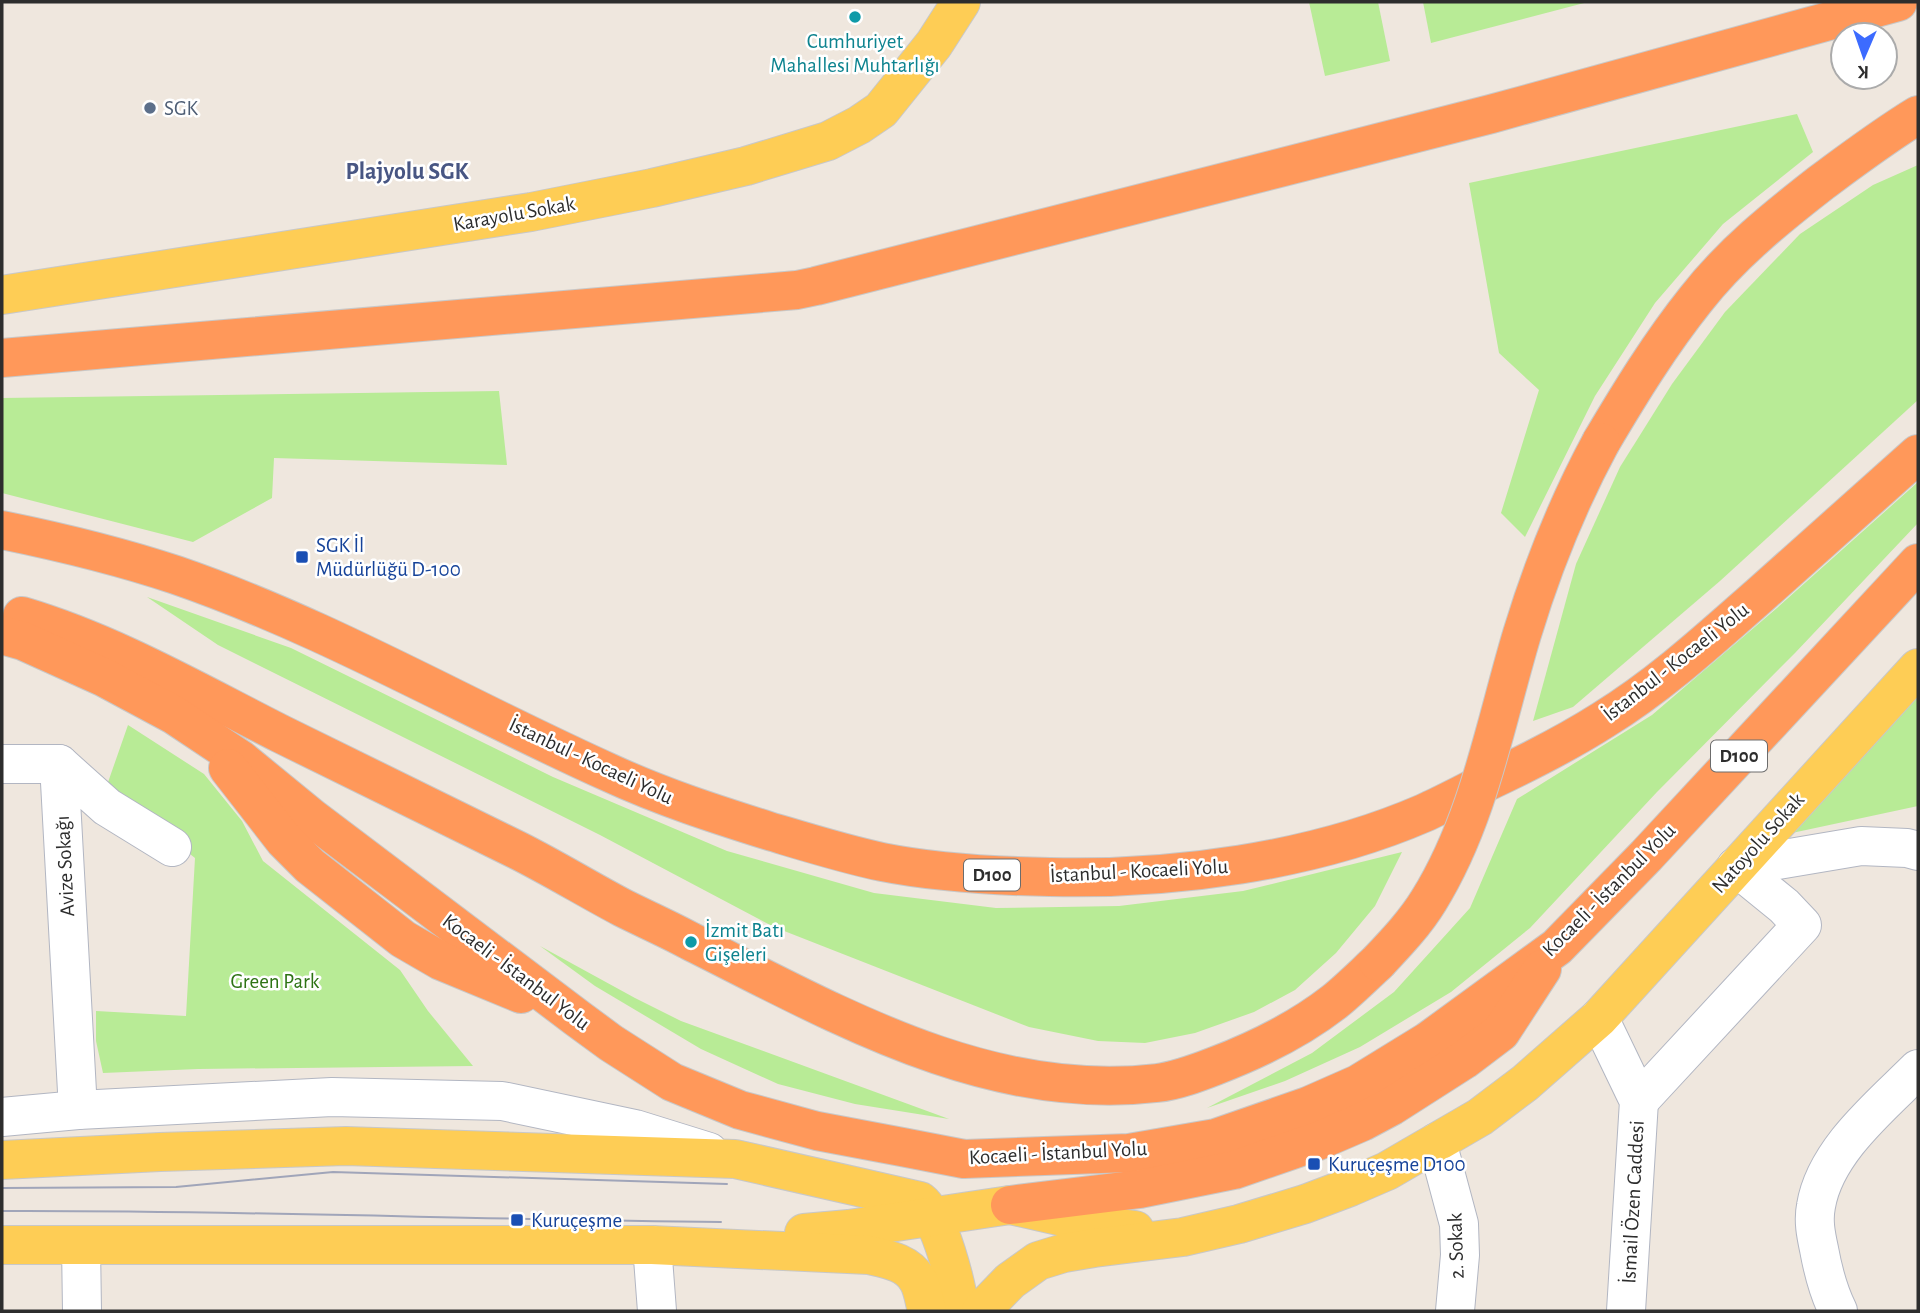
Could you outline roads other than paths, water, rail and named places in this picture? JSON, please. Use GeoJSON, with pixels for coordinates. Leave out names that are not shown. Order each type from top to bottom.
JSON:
{"type":"FeatureCollection","features":[{"type":"Feature","properties":{"kind":"highway"},"geometry":{"type":"LineString","coordinates":[[2,358],[816,286],[1491,114],[1898,2]]}},
{"type":"Feature","properties":{"kind":"highway"},"geometry":{"type":"LineString","coordinates":[[2,610],[90,640],[150,666],[521,852],[623,908],[781,988],[928,1053],[979,1069],[1070,1084],[1115,1086],[1161,1083],[1250,1053],[1296,1028],[1334,1002],[1402,937],[1429,901],[1455,852],[1490,753],[1522,634],[1557,534],[1580,480],[1638,379],[1689,308],[1737,254],[1791,206],[1864,151],[1918,115]]}},
{"type":"Feature","properties":{"kind":"highway","name":"İstanbul - Kocaeli Yolu"},"geometry":{"type":"LineString","coordinates":[[2,530],[94,551],[177,576],[235,598],[394,668],[610,773],[688,805],[803,841],[879,861],[939,871],[1010,877],[1075,878],[1160,874],[1239,865],[1314,849],[1421,814],[1544,755],[1604,720],[1694,653],[1918,454]]}},
{"type":"Feature","properties":{"kind":"highway","name":"Kocaeli - İstanbul Yolu"},"geometry":{"type":"LineString","coordinates":[[2,635],[23,641],[105,678],[174,715],[240,759],[312,818],[611,1043],[672,1082],[740,1110],[817,1131],[964,1159],[1129,1153],[1216,1138],[1308,1106],[1358,1084],[1428,1041],[1557,947],[1646,856],[1918,563]]}},
{"type":"Feature","properties":{"kind":"highway"},"geometry":{"type":"LineString","coordinates":[[1010,1205],[1140,1189],[1234,1170],[1318,1141],[1362,1122],[1454,1067],[1501,1031],[1557,947]]}},
{"type":"Feature","properties":{"kind":"main road","name":"Karayolu Sokak"},"geometry":{"type":"LineString","coordinates":[[2,295],[531,212],[746,166],[828,141],[881,110],[934,44],[954,7]]}},
{"type":"Feature","properties":{"kind":"main road","name":"Natoyolu Sokak"},"geometry":{"type":"LineString","coordinates":[[981,1311],[1010,1281],[1038,1261],[1094,1248],[1183,1237],[1305,1204],[1387,1171],[1480,1117],[1525,1083],[1599,1018],[1918,668]]}},
{"type":"Feature","properties":{"kind":"main road"},"geometry":{"type":"LineString","coordinates":[[2,1160],[346,1146],[735,1159],[920,1201],[926,1205],[933,1216],[961,1311]]}},
{"type":"Feature","properties":{"kind":"main road"},"geometry":{"type":"LineString","coordinates":[[961,1311],[966,1237],[972,1224],[1010,1205]]}},
{"type":"Feature","properties":{"kind":"main road"},"geometry":{"type":"LineString","coordinates":[[652,1245],[849,1229],[1010,1205],[1098,1225],[1183,1237]]}},
{"type":"Feature","properties":{"kind":"main road"},"geometry":{"type":"LineString","coordinates":[[2,1245],[652,1245],[869,1255],[891,1259],[908,1269],[918,1279],[927,1311]]}},
{"type":"Feature","properties":{"kind":"street"},"geometry":{"type":"LineString","coordinates":[[2,764],[59,764]]}},
{"type":"Feature","properties":{"kind":"street","name":"Avize Sokağı"},"geometry":{"type":"LineString","coordinates":[[59,764],[107,807],[172,847]]}},
{"type":"Feature","properties":{"kind":"street","name":"Avize Sokağı"},"geometry":{"type":"LineString","coordinates":[[59,764],[78,1110]]}},
{"type":"Feature","properties":{"kind":"street"},"geometry":{"type":"LineString","coordinates":[[1736,867],[1861,846],[1908,848],[1918,851]]}},
{"type":"Feature","properties":{"kind":"street"},"geometry":{"type":"LineString","coordinates":[[1639,1101],[1802,925],[1784,906],[1736,867]]}},
{"type":"Feature","properties":{"kind":"street","name":"İsmail Özen Caddesi"},"geometry":{"type":"LineString","coordinates":[[1599,1018],[1639,1101],[1626,1311]]}},
{"type":"Feature","properties":{"kind":"street"},"geometry":{"type":"LineString","coordinates":[[1838,1311],[1823,1274],[1814,1226],[1816,1205],[1824,1177],[1840,1149],[1918,1069]]}},
{"type":"Feature","properties":{"kind":"street"},"geometry":{"type":"LineString","coordinates":[[2,1117],[78,1110],[332,1097],[502,1101],[635,1129],[735,1159]]}},
{"type":"Feature","properties":{"kind":"street","name":"2. Sokak"},"geometry":{"type":"LineString","coordinates":[[1437,1142],[1459,1224],[1460,1255],[1455,1311]]}},
{"type":"Feature","properties":{"kind":"street"},"geometry":{"type":"LineString","coordinates":[[81,1245],[82,1311]]}},
{"type":"Feature","properties":{"kind":"street"},"geometry":{"type":"LineString","coordinates":[[652,1245],[657,1311]]}},
{"type":"Feature","properties":{"kind":"tram line"},"geometry":{"type":"LineString","coordinates":[[2,1188],[176,1187],[333,1172],[727,1184]]}},
{"type":"Feature","properties":{"kind":"tram line"},"geometry":{"type":"LineString","coordinates":[[2,1211],[721,1222]]}},
{"type":"Feature","properties":{"kind":"place","name":"Cumhuriyet Mahallesi Muhtarlığı"},"geometry":{"type":"Point","coordinates":[855,17]}},
{"type":"Feature","properties":{"kind":"place","name":"SGK"},"geometry":{"type":"Point","coordinates":[150,108]}},
{"type":"Feature","properties":{"kind":"place","name":"SGK İl Müdürlüğü D-100"},"geometry":{"type":"Point","coordinates":[302,557]}},
{"type":"Feature","properties":{"kind":"place","name":"İzmit Batı Gişeleri"},"geometry":{"type":"Point","coordinates":[691,942]}},
{"type":"Feature","properties":{"kind":"place","name":"Kuruçeşme D100"},"geometry":{"type":"Point","coordinates":[1314,1164]}},
{"type":"Feature","properties":{"kind":"place","name":"Kuruçeşme"},"geometry":{"type":"Point","coordinates":[517,1220]}},
{"type":"Feature","properties":{"kind":"district","name":"Plajyolu SGK"},"geometry":{"type":"Point","coordinates":[407,172]}},
{"type":"Feature","properties":{"kind":"park label","name":"Green Park"},"geometry":{"type":"Point","coordinates":[275,981]}}]}
